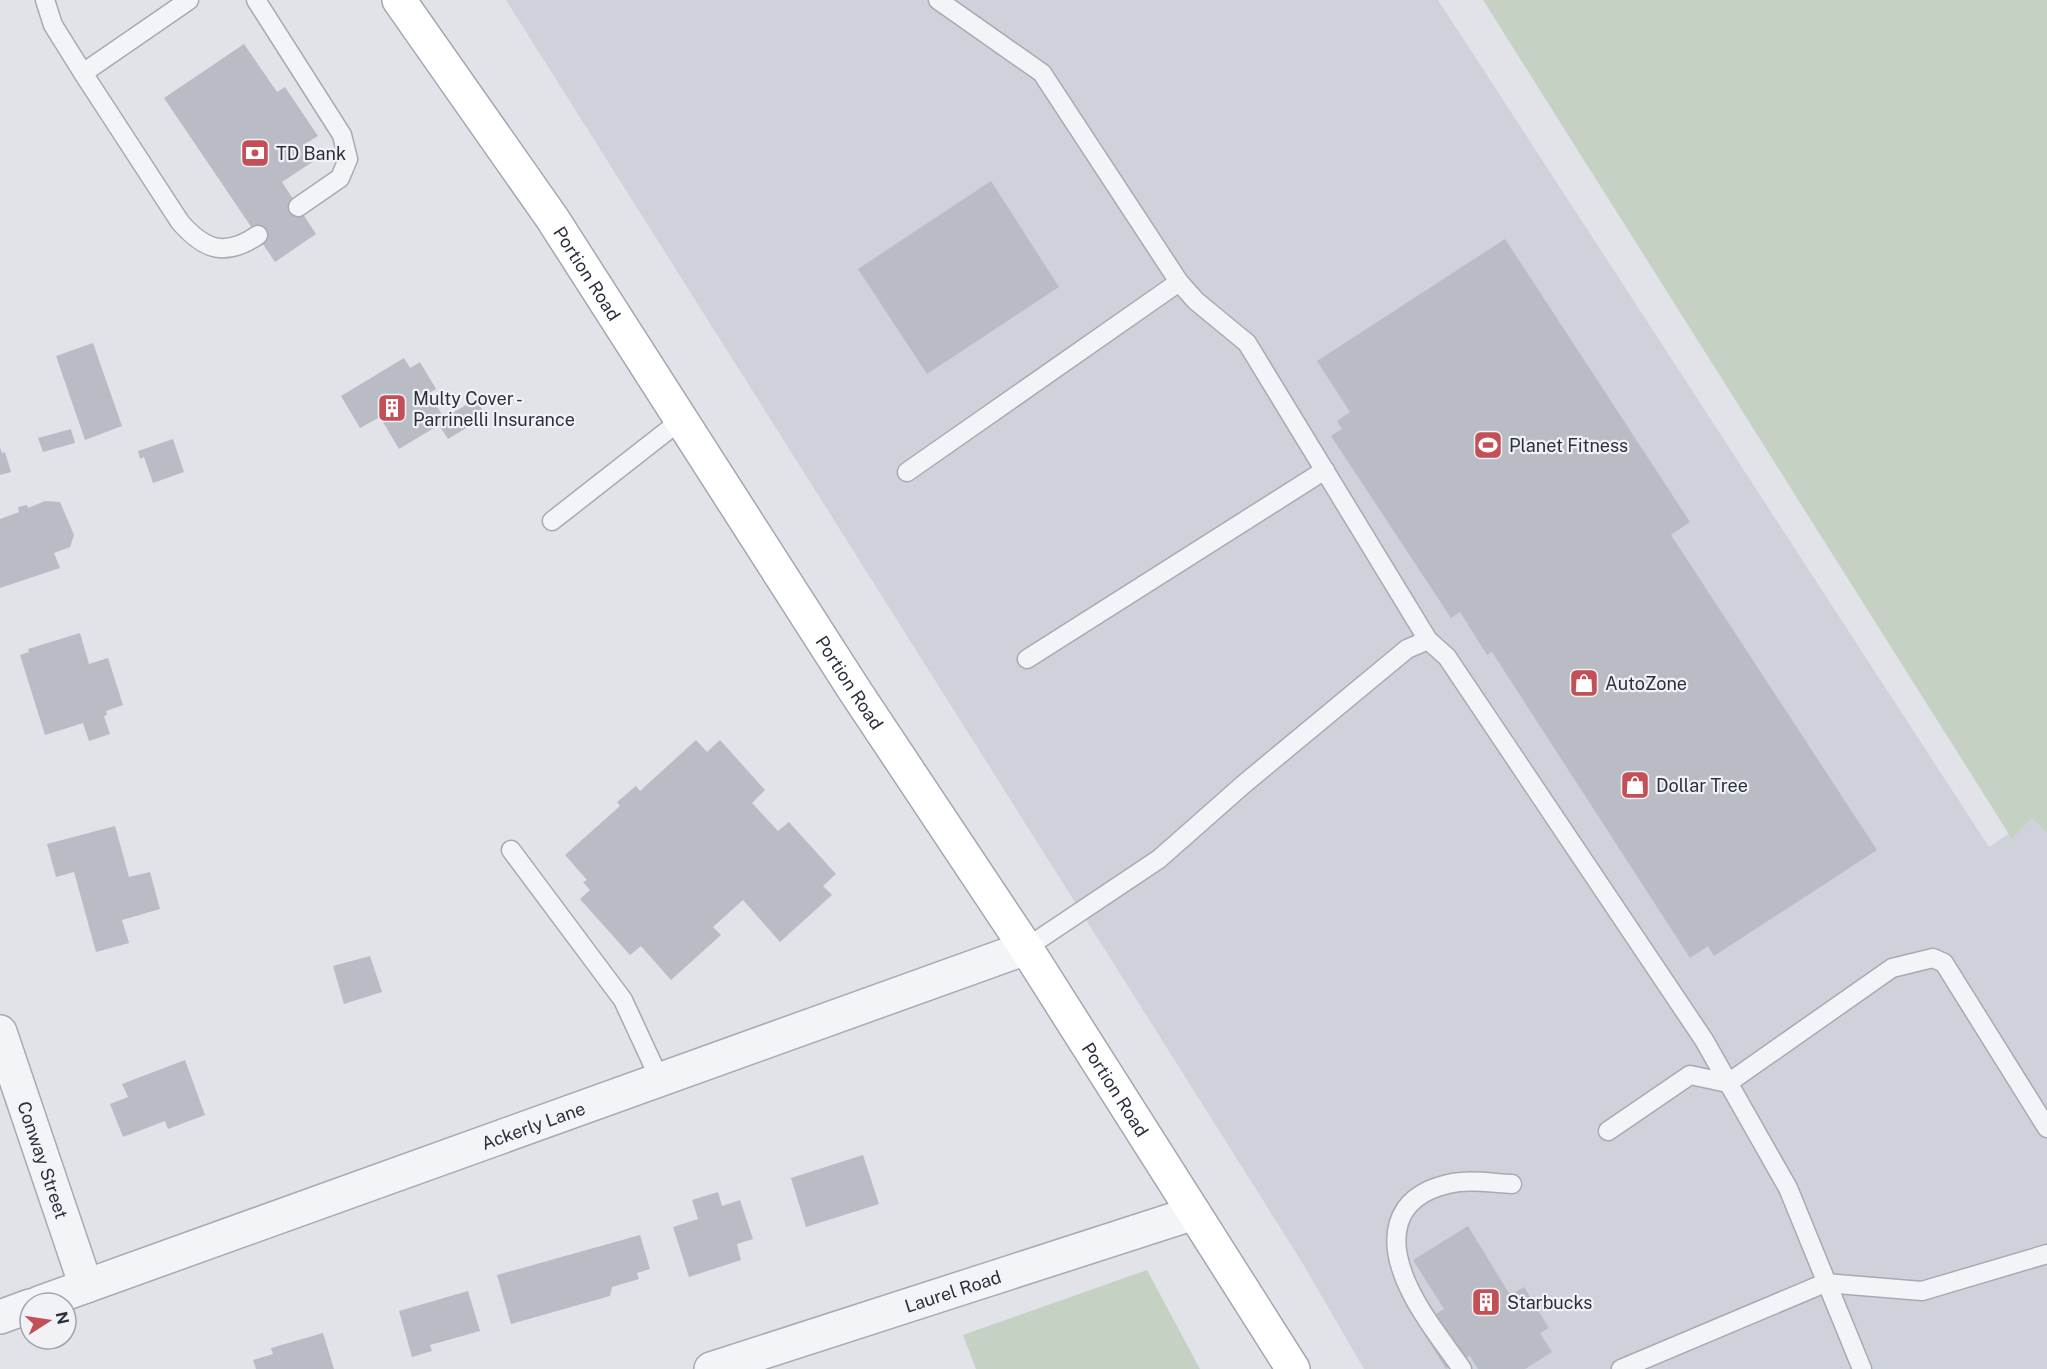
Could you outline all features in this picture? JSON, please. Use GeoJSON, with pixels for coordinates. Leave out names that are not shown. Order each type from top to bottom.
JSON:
{"type":"FeatureCollection","features":[{"type":"Feature","properties":{"kind":"main road","name":"Portion Road"},"geometry":{"type":"LineString","coordinates":[[399,0],[552,218],[855,691],[1026,948],[1293,1369]]}},
{"type":"Feature","properties":{"kind":"street","name":"Ackerly Lane"},"geometry":{"type":"LineString","coordinates":[[72,1291],[1026,948]]}},
{"type":"Feature","properties":{"kind":"street","name":"Conway Street"},"geometry":{"type":"LineString","coordinates":[[0,1032],[86,1286]]}},
{"type":"Feature","properties":{"kind":"street","name":"Laurel Road"},"geometry":{"type":"LineString","coordinates":[[711,1369],[1194,1214]]}},
{"type":"Feature","properties":{"kind":"street"},"geometry":{"type":"LineString","coordinates":[[0,1317],[18,1310]]}},
{"type":"Feature","properties":{"kind":"lane"},"geometry":{"type":"LineString","coordinates":[[45,0],[53,24],[83,73],[180,222],[194,238],[222,250],[242,246],[258,235]]}},
{"type":"Feature","properties":{"kind":"lane"},"geometry":{"type":"LineString","coordinates":[[83,73],[189,0]]}},
{"type":"Feature","properties":{"kind":"lane"},"geometry":{"type":"LineString","coordinates":[[256,0],[342,135],[348,159],[340,178],[298,207]]}},
{"type":"Feature","properties":{"kind":"lane"},"geometry":{"type":"LineString","coordinates":[[938,0],[1042,73],[1179,282],[1196,301],[1247,343],[1428,640],[1447,657],[1693,1023],[1788,1188],[1862,1369]]}},
{"type":"Feature","properties":{"kind":"lane"},"geometry":{"type":"LineString","coordinates":[[907,472],[1179,282]]}},
{"type":"Feature","properties":{"kind":"lane"},"geometry":{"type":"LineString","coordinates":[[552,521],[681,420]]}},
{"type":"Feature","properties":{"kind":"lane"},"geometry":{"type":"LineString","coordinates":[[1027,659],[1325,470]]}},
{"type":"Feature","properties":{"kind":"lane"},"geometry":{"type":"LineString","coordinates":[[1026,948],[1160,859],[1244,784],[1398,657],[1428,640]]}},
{"type":"Feature","properties":{"kind":"lane"},"geometry":{"type":"LineString","coordinates":[[511,850],[623,1000],[660,1080]]}},
{"type":"Feature","properties":{"kind":"lane"},"geometry":{"type":"LineString","coordinates":[[1608,1131],[1690,1075],[1728,1083],[1892,968],[1933,958],[1944,963],[2047,1128]]}},
{"type":"Feature","properties":{"kind":"lane"},"geometry":{"type":"LineString","coordinates":[[1462,1369],[1409,1288],[1400,1263],[1396,1239],[1400,1215],[1419,1194],[1449,1184],[1512,1184]]}},
{"type":"Feature","properties":{"kind":"lane"},"geometry":{"type":"LineString","coordinates":[[1621,1369],[1825,1283],[1922,1291],[2047,1254]]}},
{"type":"Feature","properties":{"kind":"shaded area"},"geometry":{"type":"Polygon","coordinates":[[[506,0],[1438,0],[1989,847],[2032,818],[2047,834],[2047,1369],[1364,1369],[1300,1259],[506,0]]]}},
{"type":"Feature","properties":{"kind":"green space"},"geometry":{"type":"Polygon","coordinates":[[[1483,0],[2047,0],[2047,834],[2032,818],[2012,839],[1483,0]]]}},
{"type":"Feature","properties":{"kind":"green space"},"geometry":{"type":"Polygon","coordinates":[[[1147,1270],[1200,1369],[976,1369],[963,1335],[1147,1270]]]}},
{"type":"Feature","properties":{"kind":"building","name":"TD Bank"},"geometry":{"type":"Polygon","coordinates":[[[244,44],[277,92],[285,87],[318,136],[303,145],[314,161],[282,182],[316,234],[275,262],[164,98],[244,44]]]}},
{"type":"Feature","properties":{"kind":"building"},"geometry":{"type":"Polygon","coordinates":[[[991,181],[1059,287],[927,374],[858,269],[991,181]]]}},
{"type":"Feature","properties":{"kind":"building"},"geometry":{"type":"Polygon","coordinates":[[[1505,239],[1690,522],[1671,535],[1877,850],[1714,956],[1708,946],[1690,958],[1492,652],[1487,655],[1460,612],[1451,618],[1331,436],[1342,429],[1337,421],[1350,412],[1317,361],[1505,239]]]}},
{"type":"Feature","properties":{"kind":"building"},"geometry":{"type":"Polygon","coordinates":[[[93,343],[122,426],[85,440],[56,356],[93,343]]]}},
{"type":"Feature","properties":{"kind":"building","name":"Multy Cover - Parrinelli Insurance"},"geometry":{"type":"Polygon","coordinates":[[[404,358],[410,368],[420,362],[436,389],[429,393],[444,418],[476,399],[486,416],[448,439],[439,425],[399,449],[380,417],[360,428],[341,396],[404,358]]]}},
{"type":"Feature","properties":{"kind":"building"},"geometry":{"type":"Polygon","coordinates":[[[71,429],[75,443],[43,452],[38,438],[71,429]]]}},
{"type":"Feature","properties":{"kind":"building"},"geometry":{"type":"Polygon","coordinates":[[[173,439],[184,472],[153,483],[144,457],[140,459],[138,451],[173,439]]]}},
{"type":"Feature","properties":{"kind":"building"},"geometry":{"type":"Polygon","coordinates":[[[0,447],[2,453],[5,452],[11,472],[0,475],[0,447]]]}},
{"type":"Feature","properties":{"kind":"building"},"geometry":{"type":"Polygon","coordinates":[[[45,501],[60,502],[74,535],[70,547],[54,553],[60,568],[0,588],[0,519],[19,512],[18,507],[27,505],[28,508],[45,501]]]}},
{"type":"Feature","properties":{"kind":"building"},"geometry":{"type":"Polygon","coordinates":[[[80,633],[89,664],[108,658],[123,705],[106,711],[107,715],[104,716],[110,734],[89,741],[83,723],[45,735],[20,655],[29,652],[28,649],[80,633]]]}},
{"type":"Feature","properties":{"kind":"building"},"geometry":{"type":"Polygon","coordinates":[[[696,740],[707,752],[720,740],[765,790],[752,803],[778,831],[789,822],[836,874],[823,886],[832,895],[780,942],[743,900],[713,927],[721,935],[671,980],[641,946],[630,955],[580,899],[590,890],[583,882],[587,880],[565,855],[620,806],[617,802],[636,786],[640,791],[696,740]]]}},
{"type":"Feature","properties":{"kind":"building"},"geometry":{"type":"Polygon","coordinates":[[[115,826],[129,877],[150,872],[160,909],[122,920],[129,943],[96,952],[74,872],[56,877],[47,844],[115,826]]]}},
{"type":"Feature","properties":{"kind":"building"},"geometry":{"type":"Polygon","coordinates":[[[370,956],[382,992],[344,1004],[333,966],[370,956]]]}},
{"type":"Feature","properties":{"kind":"building"},"geometry":{"type":"Polygon","coordinates":[[[185,1060],[205,1115],[168,1129],[165,1121],[123,1137],[110,1104],[128,1097],[122,1084],[185,1060]]]}},
{"type":"Feature","properties":{"kind":"building"},"geometry":{"type":"Polygon","coordinates":[[[863,1155],[879,1204],[806,1227],[791,1178],[863,1155]]]}},
{"type":"Feature","properties":{"kind":"building"},"geometry":{"type":"Polygon","coordinates":[[[718,1192],[722,1206],[740,1200],[753,1239],[737,1244],[741,1260],[689,1277],[673,1227],[698,1219],[692,1200],[718,1192]]]}},
{"type":"Feature","properties":{"kind":"building","name":"Starbucks"},"geometry":{"type":"Polygon","coordinates":[[[1468,1226],[1510,1295],[1524,1287],[1549,1328],[1540,1333],[1552,1352],[1525,1369],[1478,1369],[1470,1356],[1446,1369],[1418,1324],[1444,1309],[1413,1260],[1468,1226]]]}},
{"type":"Feature","properties":{"kind":"building"},"geometry":{"type":"Polygon","coordinates":[[[640,1235],[650,1269],[637,1273],[639,1279],[612,1287],[610,1296],[511,1324],[497,1275],[640,1235]]]}},
{"type":"Feature","properties":{"kind":"building"},"geometry":{"type":"Polygon","coordinates":[[[468,1291],[480,1331],[430,1345],[432,1351],[412,1357],[399,1311],[468,1291]]]}},
{"type":"Feature","properties":{"kind":"building"},"geometry":{"type":"Polygon","coordinates":[[[323,1333],[334,1369],[256,1369],[253,1360],[273,1354],[271,1348],[323,1333]]]}},
{"type":"Feature","properties":{"kind":"place","name":"TD Bank"},"geometry":{"type":"Point","coordinates":[255,153]}},
{"type":"Feature","properties":{"kind":"place","name":"Multy Cover - Parrinelli Insurance"},"geometry":{"type":"Point","coordinates":[392,408]}},
{"type":"Feature","properties":{"kind":"place","name":"Planet Fitness"},"geometry":{"type":"Point","coordinates":[1488,445]}},
{"type":"Feature","properties":{"kind":"place","name":"AutoZone"},"geometry":{"type":"Point","coordinates":[1584,683]}},
{"type":"Feature","properties":{"kind":"place","name":"Dollar Tree"},"geometry":{"type":"Point","coordinates":[1635,785]}},
{"type":"Feature","properties":{"kind":"place","name":"Starbucks"},"geometry":{"type":"Point","coordinates":[1486,1302]}}]}
